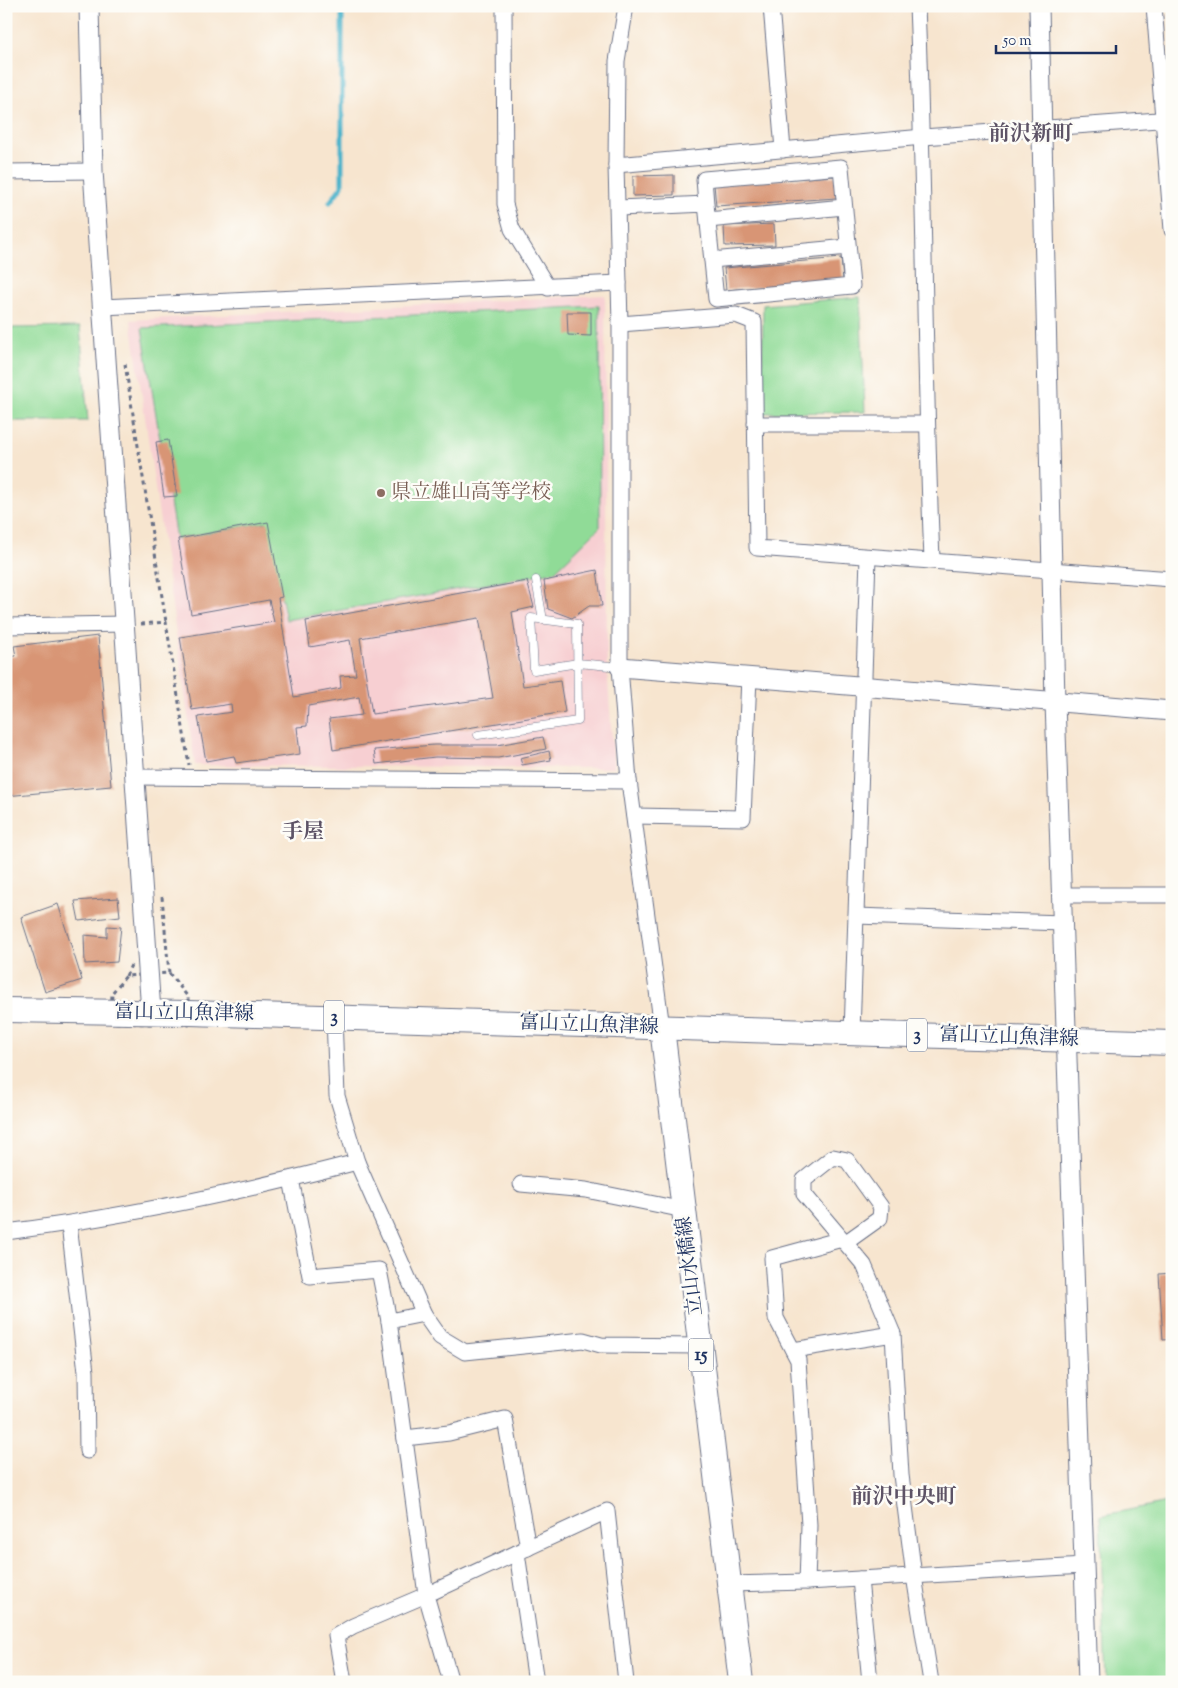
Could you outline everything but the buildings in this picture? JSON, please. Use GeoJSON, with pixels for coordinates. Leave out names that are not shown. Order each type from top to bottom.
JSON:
{"type":"FeatureCollection","features":[{"type":"Feature","properties":{"kind":"main road","name":"富山立山魚津線"},"geometry":{"type":"LineString","coordinates":[[6,1010],[334,1017],[1172,1043]]}},
{"type":"Feature","properties":{"kind":"main road","name":"立山水橋線"},"geometry":{"type":"LineString","coordinates":[[662,1028],[740,1682]]}},
{"type":"Feature","properties":{"kind":"street"},"geometry":{"type":"LineString","coordinates":[[89,6],[93,171],[102,307],[132,624],[134,777],[151,1012]]}},
{"type":"Feature","properties":{"kind":"street"},"geometry":{"type":"LineString","coordinates":[[504,6],[505,204],[512,229],[548,288]]}},
{"type":"Feature","properties":{"kind":"street"},"geometry":{"type":"LineString","coordinates":[[626,6],[618,61],[616,165],[620,324],[620,668],[629,781],[662,1028]]}},
{"type":"Feature","properties":{"kind":"street"},"geometry":{"type":"LineString","coordinates":[[771,6],[782,150]]}},
{"type":"Feature","properties":{"kind":"street"},"geometry":{"type":"LineString","coordinates":[[917,6],[923,138],[926,424],[932,559]]}},
{"type":"Feature","properties":{"kind":"street"},"geometry":{"type":"LineString","coordinates":[[1039,6],[1055,702],[1088,1682]]}},
{"type":"Feature","properties":{"kind":"street"},"geometry":{"type":"LineString","coordinates":[[1154,6],[1167,119],[1172,230]]}},
{"type":"Feature","properties":{"kind":"street"},"geometry":{"type":"LineString","coordinates":[[616,165],[1167,119]]}},
{"type":"Feature","properties":{"kind":"street"},"geometry":{"type":"LineString","coordinates":[[840,167],[852,286],[716,299],[706,204],[704,178],[840,167]]}},
{"type":"Feature","properties":{"kind":"street"},"geometry":{"type":"LineString","coordinates":[[6,172],[93,171]]}},
{"type":"Feature","properties":{"kind":"street"},"geometry":{"type":"LineString","coordinates":[[618,208],[706,204]]}},
{"type":"Feature","properties":{"kind":"street"},"geometry":{"type":"LineString","coordinates":[[708,220],[844,207]]}},
{"type":"Feature","properties":{"kind":"street"},"geometry":{"type":"LineString","coordinates":[[712,260],[848,247]]}},
{"type":"Feature","properties":{"kind":"street"},"geometry":{"type":"LineString","coordinates":[[102,307],[548,288],[619,283]]}},
{"type":"Feature","properties":{"kind":"street"},"geometry":{"type":"LineString","coordinates":[[620,324],[736,315],[754,322],[758,548],[868,557],[932,559],[1172,579]]}},
{"type":"Feature","properties":{"kind":"street"},"geometry":{"type":"LineString","coordinates":[[755,424],[926,424]]}},
{"type":"Feature","properties":{"kind":"street"},"geometry":{"type":"LineString","coordinates":[[852,1032],[868,557]]}},
{"type":"Feature","properties":{"kind":"street"},"geometry":{"type":"LineString","coordinates":[[6,626],[132,624]]}},
{"type":"Feature","properties":{"kind":"street"},"geometry":{"type":"LineString","coordinates":[[620,668],[1172,711]]}},
{"type":"Feature","properties":{"kind":"street"},"geometry":{"type":"LineString","coordinates":[[634,816],[744,818],[749,677]]}},
{"type":"Feature","properties":{"kind":"street"},"geometry":{"type":"LineString","coordinates":[[134,777],[629,781]]}},
{"type":"Feature","properties":{"kind":"street"},"geometry":{"type":"LineString","coordinates":[[1062,894],[1172,895]]}},
{"type":"Feature","properties":{"kind":"street"},"geometry":{"type":"LineString","coordinates":[[856,916],[1063,923]]}},
{"type":"Feature","properties":{"kind":"street"},"geometry":{"type":"LineString","coordinates":[[334,1017],[337,1096],[357,1162],[424,1314],[440,1337],[466,1352],[583,1340],[601,1345],[700,1346]]}},
{"type":"Feature","properties":{"kind":"street"},"geometry":{"type":"LineString","coordinates":[[807,1582],[809,1525],[798,1360],[776,1318],[772,1258],[844,1241],[880,1218],[881,1207],[847,1160],[833,1157],[804,1180],[804,1194],[844,1241],[864,1265],[893,1334],[901,1475],[914,1576],[931,1682]]}},
{"type":"Feature","properties":{"kind":"street"},"geometry":{"type":"LineString","coordinates":[[6,1232],[69,1224],[290,1179],[357,1162]]}},
{"type":"Feature","properties":{"kind":"street"},"geometry":{"type":"LineString","coordinates":[[290,1179],[310,1276],[379,1270],[389,1321],[426,1595],[451,1682]]}},
{"type":"Feature","properties":{"kind":"street"},"geometry":{"type":"LineString","coordinates":[[521,1184],[586,1190],[684,1210]]}},
{"type":"Feature","properties":{"kind":"street"},"geometry":{"type":"LineString","coordinates":[[69,1224],[86,1372],[88,1451]]}},
{"type":"Feature","properties":{"kind":"street"},"geometry":{"type":"LineString","coordinates":[[389,1321],[424,1314]]}},
{"type":"Feature","properties":{"kind":"street"},"geometry":{"type":"LineString","coordinates":[[793,1350],[893,1334]]}},
{"type":"Feature","properties":{"kind":"street"},"geometry":{"type":"LineString","coordinates":[[405,1438],[449,1433],[505,1419],[536,1682]]}},
{"type":"Feature","properties":{"kind":"street"},"geometry":{"type":"LineString","coordinates":[[344,1682],[336,1636],[353,1626],[426,1595],[607,1511],[626,1682]]}},
{"type":"Feature","properties":{"kind":"street"},"geometry":{"type":"LineString","coordinates":[[729,1584],[807,1582],[1084,1566]]}},
{"type":"Feature","properties":{"kind":"street"},"geometry":{"type":"LineString","coordinates":[[860,1579],[870,1682]]}},
{"type":"Feature","properties":{"kind":"lane"},"geometry":{"type":"LineString","coordinates":[[536,580],[543,620]]}},
{"type":"Feature","properties":{"kind":"lane"},"geometry":{"type":"LineString","coordinates":[[478,735],[578,721],[578,663],[577,624],[531,618],[534,670],[578,663],[620,668]]}},
{"type":"Feature","properties":{"kind":"path"},"geometry":{"type":"LineString","coordinates":[[125,362],[191,778]]}},
{"type":"Feature","properties":{"kind":"path"},"geometry":{"type":"LineString","coordinates":[[132,624],[166,622]]}},
{"type":"Feature","properties":{"kind":"shaded area","name":"県立雄山高等学校"},"geometry":{"type":"Polygon","coordinates":[[[605,295],[607,666],[614,768],[195,765],[131,320],[605,295]]]}},
{"type":"Feature","properties":{"kind":"green space"},"geometry":{"type":"Polygon","coordinates":[[[860,297],[865,412],[762,413],[763,305],[860,297]]]}},
{"type":"Feature","properties":{"kind":"green space"},"geometry":{"type":"Polygon","coordinates":[[[599,306],[600,527],[554,572],[286,620],[267,522],[176,539],[142,328],[599,306]]]}},
{"type":"Feature","properties":{"kind":"green space"},"geometry":{"type":"Polygon","coordinates":[[[80,327],[88,421],[6,421],[6,328],[80,327]]]}},
{"type":"Feature","properties":{"kind":"green space"},"geometry":{"type":"Polygon","coordinates":[[[1172,1501],[1172,1682],[1106,1682],[1100,1516],[1172,1501]]]}},
{"type":"Feature","properties":{"kind":"waterway"},"geometry":{"type":"LineString","coordinates":[[330,202],[342,186],[342,6]]}},
{"type":"Feature","properties":{"kind":"place","name":"県立雄山高等学校"},"geometry":{"type":"Point","coordinates":[381,493]}},
{"type":"Feature","properties":{"kind":"district","name":"前沢新町"},"geometry":{"type":"Point","coordinates":[1031,135]}},
{"type":"Feature","properties":{"kind":"district","name":"手屋"},"geometry":{"type":"Point","coordinates":[303,833]}},
{"type":"Feature","properties":{"kind":"district","name":"前沢中央町"},"geometry":{"type":"Point","coordinates":[904,1498]}}]}
